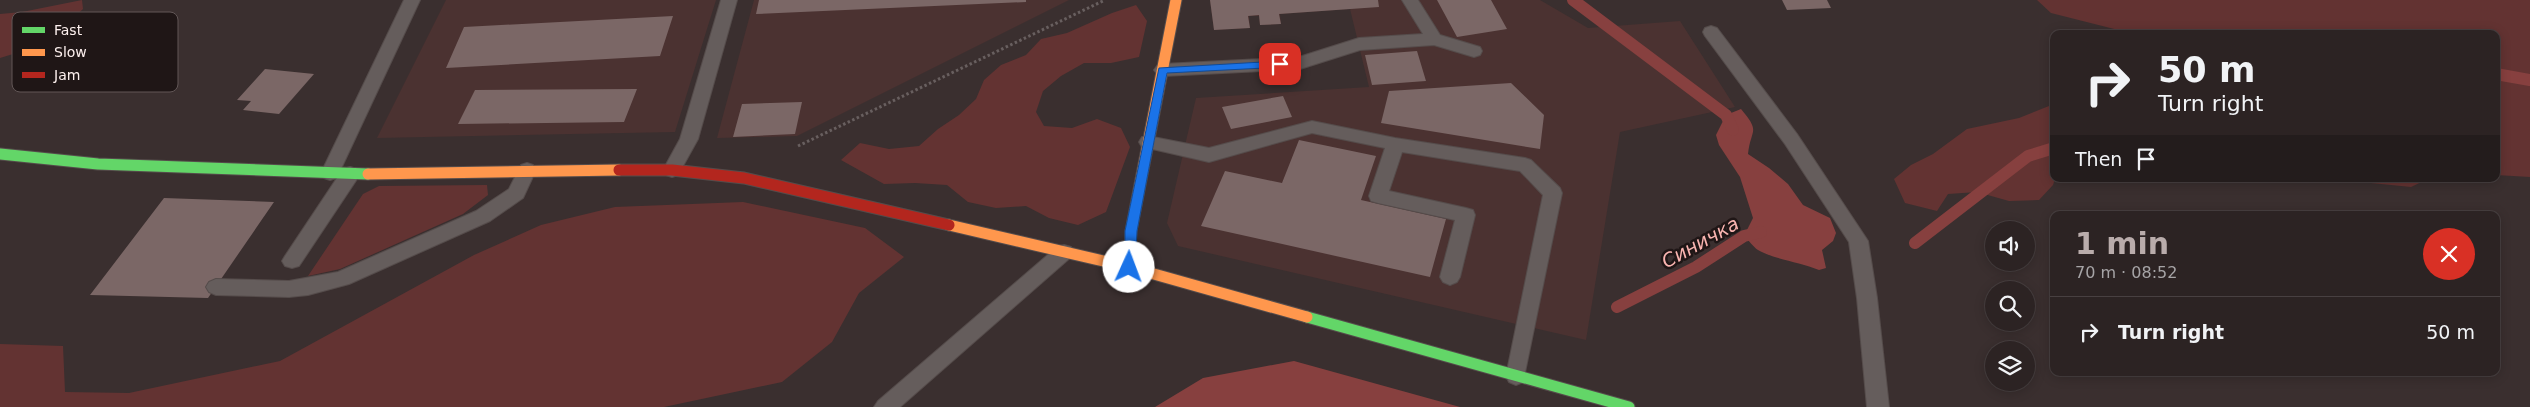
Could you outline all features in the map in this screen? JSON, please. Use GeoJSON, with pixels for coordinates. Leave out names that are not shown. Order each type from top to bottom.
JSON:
{"type":"FeatureCollection","features":[{"type":"Feature","properties":{"kind":"street"},"geometry":{"type":"LineString","coordinates":[[1129,267],[1131,231],[1176,0]]}},
{"type":"Feature","properties":{"kind":"street"},"geometry":{"type":"LineString","coordinates":[[0,154],[98,164],[350,174],[527,170],[672,170],[744,178],[1129,267],[1629,407]]}},
{"type":"Feature","properties":{"kind":"lane"},"geometry":{"type":"LineString","coordinates":[[330,173],[412,0]]}},
{"type":"Feature","properties":{"kind":"lane"},"geometry":{"type":"LineString","coordinates":[[672,170],[689,139],[729,0]]}},
{"type":"Feature","properties":{"kind":"lane"},"geometry":{"type":"LineString","coordinates":[[1410,0],[1434,39]]}},
{"type":"Feature","properties":{"kind":"lane"},"geometry":{"type":"LineString","coordinates":[[1711,32],[1791,139],[1858,241],[1868,307],[1878,407]]}},
{"type":"Feature","properties":{"kind":"lane"},"geometry":{"type":"LineString","coordinates":[[1163,70],[1300,63],[1358,44],[1434,39],[1474,51]]}},
{"type":"Feature","properties":{"kind":"lane"},"geometry":{"type":"LineString","coordinates":[[1148,142],[1209,155],[1312,127],[1395,144],[1525,165],[1553,193],[1516,376]]}},
{"type":"Feature","properties":{"kind":"lane"},"geometry":{"type":"LineString","coordinates":[[1395,144],[1378,196],[1466,215],[1450,277]]}},
{"type":"Feature","properties":{"kind":"lane"},"geometry":{"type":"LineString","coordinates":[[216,287],[298,288],[342,279],[483,216],[516,193],[527,170]]}},
{"type":"Feature","properties":{"kind":"lane"},"geometry":{"type":"LineString","coordinates":[[292,261],[350,174]]}},
{"type":"Feature","properties":{"kind":"lane"},"geometry":{"type":"LineString","coordinates":[[885,407],[1064,252]]}},
{"type":"Feature","properties":{"kind":"path"},"geometry":{"type":"LineString","coordinates":[[798,146],[1105,0]]}},
{"type":"Feature","properties":{"kind":"shaded area"},"geometry":{"type":"Polygon","coordinates":[[[82,0],[83,9],[80,12],[22,12],[82,0]]]}},
{"type":"Feature","properties":{"kind":"shaded area"},"geometry":{"type":"Polygon","coordinates":[[[446,0],[716,0],[675,132],[377,138],[446,0]]]}},
{"type":"Feature","properties":{"kind":"shaded area"},"geometry":{"type":"Polygon","coordinates":[[[754,0],[1069,0],[797,136],[717,138],[754,0]]]}},
{"type":"Feature","properties":{"kind":"shaded area"},"geometry":{"type":"Polygon","coordinates":[[[1210,0],[1540,0],[1588,28],[1680,21],[1735,107],[1620,132],[1586,340],[1178,246],[1167,223],[1196,98],[1369,87],[1350,9],[1280,14],[1281,24],[1260,25],[1259,16],[1249,16],[1250,28],[1214,30],[1210,0]]]}},
{"type":"Feature","properties":{"kind":"shaded area"},"geometry":{"type":"Polygon","coordinates":[[[2037,0],[2530,0],[2530,177],[2500,175],[2500,30],[2118,30],[2051,13],[2037,0]]]}},
{"type":"Feature","properties":{"kind":"shaded area"},"geometry":{"type":"Polygon","coordinates":[[[1136,5],[1147,21],[1139,57],[1111,63],[1084,63],[1061,76],[1043,91],[1036,112],[1044,126],[1072,128],[1097,119],[1121,128],[1130,147],[1106,212],[1078,225],[1049,218],[1026,206],[996,208],[968,202],[947,185],[884,184],[841,160],[860,143],[889,149],[919,146],[938,129],[959,115],[976,99],[984,80],[1001,65],[1026,55],[1041,39],[1067,33],[1112,13],[1136,5]]]}},
{"type":"Feature","properties":{"kind":"shaded area"},"geometry":{"type":"Polygon","coordinates":[[[12,13],[12,54],[0,58],[0,14],[12,13]]]}},
{"type":"Feature","properties":{"kind":"shaded area"},"geometry":{"type":"Polygon","coordinates":[[[2050,106],[2050,182],[2054,182],[2039,200],[2009,201],[1977,192],[1948,194],[1937,211],[1905,203],[1894,179],[1911,165],[1933,154],[1967,129],[2019,118],[2050,106]]]}},
{"type":"Feature","properties":{"kind":"shaded area"},"geometry":{"type":"Polygon","coordinates":[[[1741,109],[1753,127],[1748,154],[1788,184],[1803,205],[1830,218],[1836,233],[1833,241],[1822,250],[1826,268],[1819,270],[1780,259],[1756,249],[1744,236],[1753,218],[1740,177],[1719,145],[1716,135],[1726,115],[1741,109]]]}},
{"type":"Feature","properties":{"kind":"shaded area"},"geometry":{"type":"Polygon","coordinates":[[[2361,182],[2422,182],[2411,187],[2361,182]]]}},
{"type":"Feature","properties":{"kind":"shaded area"},"geometry":{"type":"Polygon","coordinates":[[[487,185],[488,195],[463,214],[340,269],[308,276],[363,194],[379,186],[487,185]]]}},
{"type":"Feature","properties":{"kind":"shaded area"},"geometry":{"type":"Polygon","coordinates":[[[743,202],[865,228],[904,257],[859,293],[832,342],[782,382],[664,407],[0,407],[0,344],[63,346],[65,392],[129,393],[280,361],[474,255],[541,225],[615,207],[743,202]]]}},
{"type":"Feature","properties":{"kind":"shaded area"},"geometry":{"type":"Polygon","coordinates":[[[1294,361],[1460,407],[1155,407],[1203,378],[1294,361]]]}},
{"type":"Feature","properties":{"kind":"building"},"geometry":{"type":"Polygon","coordinates":[[[759,0],[1026,0],[1026,2],[756,14],[759,0]]]}},
{"type":"Feature","properties":{"kind":"building"},"geometry":{"type":"Polygon","coordinates":[[[1210,0],[1378,0],[1379,7],[1279,14],[1281,24],[1260,25],[1259,15],[1248,16],[1250,28],[1214,30],[1210,0]]]}},
{"type":"Feature","properties":{"kind":"building"},"geometry":{"type":"Polygon","coordinates":[[[1437,0],[1491,0],[1507,29],[1457,37],[1437,0]]]}},
{"type":"Feature","properties":{"kind":"building"},"geometry":{"type":"Polygon","coordinates":[[[1782,0],[1827,0],[1831,8],[1787,10],[1782,0]]]}},
{"type":"Feature","properties":{"kind":"building"},"geometry":{"type":"Polygon","coordinates":[[[673,16],[660,56],[446,68],[464,27],[673,16]]]}},
{"type":"Feature","properties":{"kind":"building"},"geometry":{"type":"Polygon","coordinates":[[[1417,51],[1426,81],[1372,85],[1365,55],[1417,51]]]}},
{"type":"Feature","properties":{"kind":"building"},"geometry":{"type":"Polygon","coordinates":[[[265,69],[314,74],[279,114],[243,110],[251,101],[237,100],[265,69]]]}},
{"type":"Feature","properties":{"kind":"building"},"geometry":{"type":"Polygon","coordinates":[[[1511,83],[1544,115],[1540,149],[1381,123],[1389,91],[1511,83]]]}},
{"type":"Feature","properties":{"kind":"building"},"geometry":{"type":"Polygon","coordinates":[[[637,89],[624,122],[458,124],[475,90],[637,89]]]}},
{"type":"Feature","properties":{"kind":"building"},"geometry":{"type":"Polygon","coordinates":[[[1283,96],[1292,117],[1231,129],[1222,107],[1283,96]]]}},
{"type":"Feature","properties":{"kind":"building"},"geometry":{"type":"Polygon","coordinates":[[[802,102],[795,134],[733,137],[742,104],[802,102]]]}},
{"type":"Feature","properties":{"kind":"building"},"geometry":{"type":"Polygon","coordinates":[[[1299,140],[1376,156],[1361,200],[1446,219],[1430,277],[1201,226],[1225,171],[1282,183],[1299,140]]]}},
{"type":"Feature","properties":{"kind":"building"},"geometry":{"type":"Polygon","coordinates":[[[164,198],[274,202],[208,298],[90,295],[164,198]]]}},
{"type":"Feature","properties":{"kind":"waterway"},"geometry":{"type":"LineString","coordinates":[[1573,0],[1726,115],[1733,130]]}},
{"type":"Feature","properties":{"kind":"waterway","name":"Синичка"},"geometry":{"type":"LineString","coordinates":[[2500,75],[2530,80]]}},
{"type":"Feature","properties":{"kind":"waterway","name":"Синичка"},"geometry":{"type":"LineString","coordinates":[[1915,243],[2028,156],[2050,149]]}},
{"type":"Feature","properties":{"kind":"waterway","name":"Синичка"},"geometry":{"type":"LineString","coordinates":[[1617,307],[1696,267],[1744,236],[1761,232]]}},
{"type":"Feature","properties":{"kind":"traffic: fast"},"geometry":{"type":"LineString","coordinates":[[0,154],[98,164],[368,174]]}},
{"type":"Feature","properties":{"kind":"traffic: fast"},"geometry":{"type":"LineString","coordinates":[[1307,317],[1629,407]]}},
{"type":"Feature","properties":{"kind":"traffic: slow"},"geometry":{"type":"LineString","coordinates":[[1129,267],[1131,231],[1176,0]]}},
{"type":"Feature","properties":{"kind":"traffic: slow"},"geometry":{"type":"LineString","coordinates":[[368,174],[619,170]]}},
{"type":"Feature","properties":{"kind":"traffic: slow"},"geometry":{"type":"LineString","coordinates":[[949,225],[1129,267],[1307,317]]}},
{"type":"Feature","properties":{"kind":"traffic: jam"},"geometry":{"type":"LineString","coordinates":[[619,170],[672,170],[744,178],[949,225]]}},
{"type":"Feature","properties":{"kind":"route"},"geometry":{"type":"LineString","coordinates":[[1129,267],[1131,231],[1163,70],[1280,64]]}}]}
